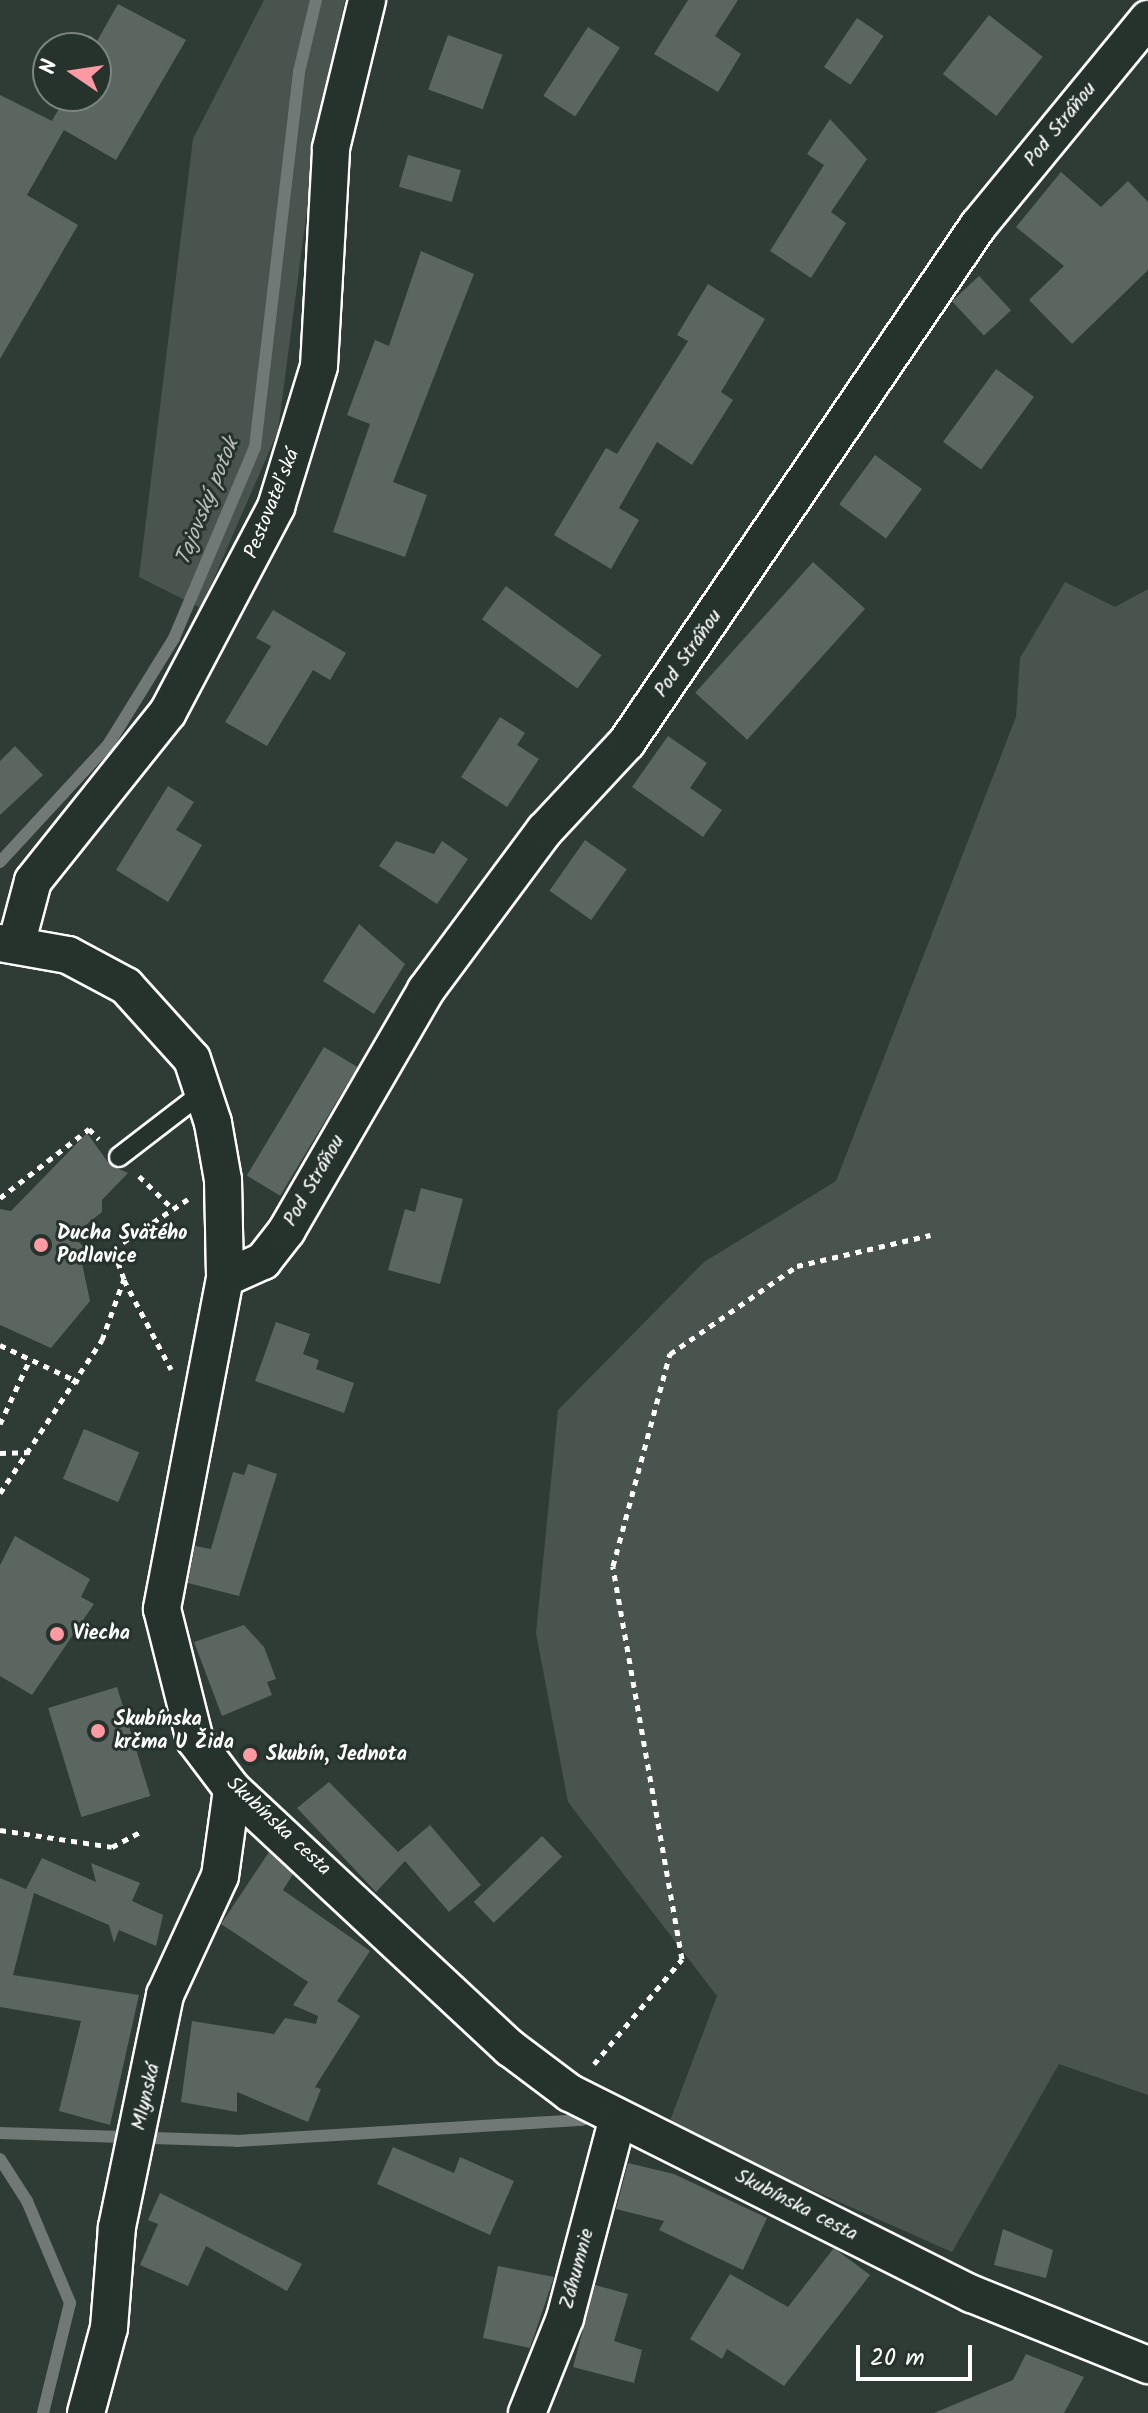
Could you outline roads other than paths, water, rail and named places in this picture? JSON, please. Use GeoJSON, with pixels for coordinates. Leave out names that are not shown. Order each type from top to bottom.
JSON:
{"type":"FeatureCollection","features":[{"type":"Feature","properties":{"kind":"street","name":"Pestovateľská"},"geometry":{"type":"LineString","coordinates":[[8,944],[33,881],[168,712],[276,507],[319,366],[331,148],[367,0]]}},
{"type":"Feature","properties":{"kind":"street","name":"Pod Stráňou"},"geometry":{"type":"LineString","coordinates":[[225,1278],[263,1261],[287,1230],[426,990],[545,830],[627,742],[978,226],[1148,19]]}},
{"type":"Feature","properties":{"kind":"street","name":"Skubínska cesta"},"geometry":{"type":"LineString","coordinates":[[8,944],[68,955],[126,986],[192,1059],[202,1093],[223,1180],[225,1278],[162,1609],[195,1740],[232,1789],[510,2048],[570,2093],[617,2121],[972,2294],[1148,2365]]}},
{"type":"Feature","properties":{"kind":"street","name":"Mlynská"},"geometry":{"type":"LineString","coordinates":[[86,2413],[109,2328],[117,2227],[138,2140],[165,1995],[220,1876],[232,1789]]}},
{"type":"Feature","properties":{"kind":"street","name":"Záhumnie"},"geometry":{"type":"LineString","coordinates":[[527,2413],[565,2318],[617,2121]]}},
{"type":"Feature","properties":{"kind":"lane"},"geometry":{"type":"LineString","coordinates":[[119,1157],[202,1093]]}},
{"type":"Feature","properties":{"kind":"waterway","name":"Tajovský potok"},"geometry":{"type":"LineString","coordinates":[[0,862],[108,745],[174,638],[255,447],[299,72],[316,0]]}},
{"type":"Feature","properties":{"kind":"waterway"},"geometry":{"type":"LineString","coordinates":[[0,2133],[237,2141],[582,2120]]}},
{"type":"Feature","properties":{"kind":"waterway","name":"Tajovský potok"},"geometry":{"type":"LineString","coordinates":[[0,2159],[27,2201],[70,2303],[43,2413]]}},
{"type":"Feature","properties":{"kind":"place","name":"Ducha Svätého Podlavice"},"geometry":{"type":"Point","coordinates":[41,1245]}},
{"type":"Feature","properties":{"kind":"place","name":"Viecha"},"geometry":{"type":"Point","coordinates":[57,1634]}},
{"type":"Feature","properties":{"kind":"place","name":"Skubínska krčma U Žida"},"geometry":{"type":"Point","coordinates":[98,1731]}},
{"type":"Feature","properties":{"kind":"place","name":"Skubín, Jednota"},"geometry":{"type":"Point","coordinates":[250,1755]}}]}
